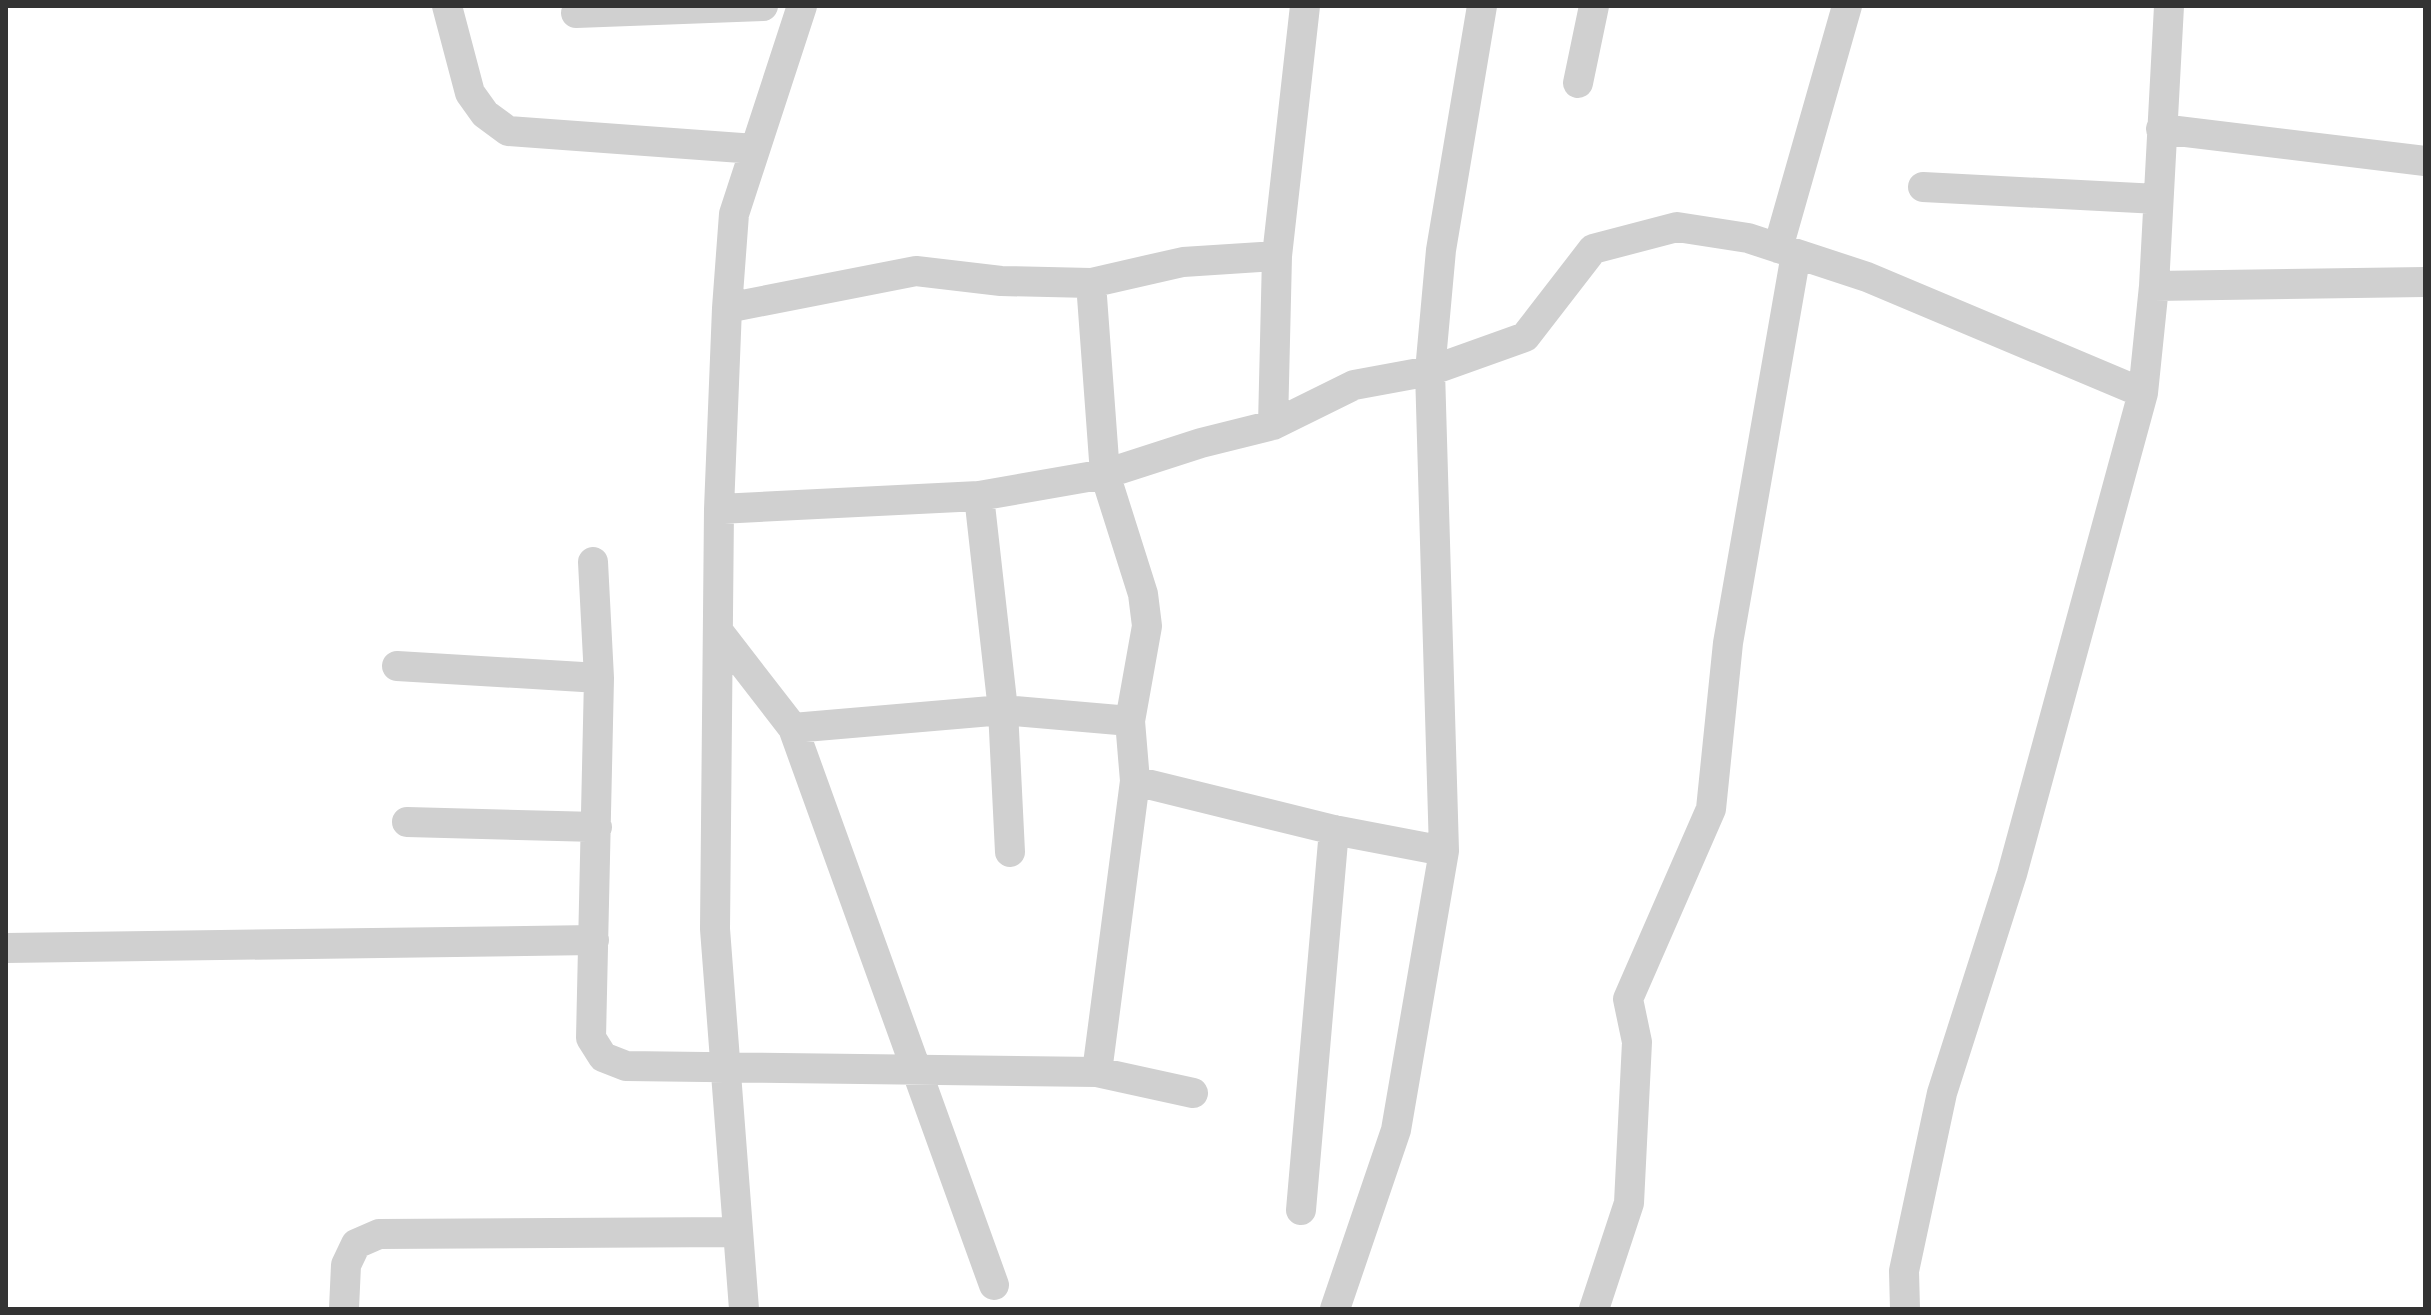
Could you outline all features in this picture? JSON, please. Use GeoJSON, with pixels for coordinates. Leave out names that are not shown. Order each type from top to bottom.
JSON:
{"type":"FeatureCollection","features":[{"type":"Feature","properties":{"kind":"street"},"geometry":{"type":"LineString","coordinates":[[447,6],[470,93],[485,114],[508,131],[755,149]]}},
{"type":"Feature","properties":{"kind":"street"},"geometry":{"type":"LineString","coordinates":[[576,13],[763,6]]}},
{"type":"Feature","properties":{"kind":"street"},"geometry":{"type":"LineString","coordinates":[[744,1309],[715,929],[719,509],[727,308],[734,214],[802,6]]}},
{"type":"Feature","properties":{"kind":"street"},"geometry":{"type":"LineString","coordinates":[[1273,425],[1277,256],[1305,6]]}},
{"type":"Feature","properties":{"kind":"street"},"geometry":{"type":"LineString","coordinates":[[1335,1309],[1396,1130],[1444,851],[1430,371],[1441,250],[1482,6]]}},
{"type":"Feature","properties":{"kind":"street"},"geometry":{"type":"LineString","coordinates":[[1578,83],[1594,6]]}},
{"type":"Feature","properties":{"kind":"street"},"geometry":{"type":"LineString","coordinates":[[1594,1309],[1629,1203],[1637,1042],[1628,999],[1711,809],[1728,643],[1787,251],[1847,6]]}},
{"type":"Feature","properties":{"kind":"street"},"geometry":{"type":"LineString","coordinates":[[1905,1309],[1904,1271],[1942,1093],[2012,874],[2143,393],[2154,286],[2169,6]]}},
{"type":"Feature","properties":{"kind":"street"},"geometry":{"type":"LineString","coordinates":[[2161,129],[2425,161]]}},
{"type":"Feature","properties":{"kind":"street"},"geometry":{"type":"LineString","coordinates":[[1923,187],[2158,199]]}},
{"type":"Feature","properties":{"kind":"street"},"geometry":{"type":"LineString","coordinates":[[719,509],[979,496],[1105,474],[1201,443],[1273,425],[1354,385],[1430,371],[1525,337],[1593,249],[1677,227],[1748,238],[1867,277],[2143,393]]}},
{"type":"Feature","properties":{"kind":"street"},"geometry":{"type":"LineString","coordinates":[[727,308],[916,271],[1001,281],[1091,283],[1183,262],[1277,256]]}},
{"type":"Feature","properties":{"kind":"street"},"geometry":{"type":"LineString","coordinates":[[2154,286],[2425,282]]}},
{"type":"Feature","properties":{"kind":"street"},"geometry":{"type":"LineString","coordinates":[[1091,283],[1105,474],[1143,594],[1147,626],[1130,721],[1135,781],[1097,1072]]}},
{"type":"Feature","properties":{"kind":"street"},"geometry":{"type":"LineString","coordinates":[[979,496],[1003,710],[1010,852]]}},
{"type":"Feature","properties":{"kind":"street"},"geometry":{"type":"LineString","coordinates":[[593,562],[599,678],[591,1038],[603,1057],[626,1066],[1097,1072],[1193,1093]]}},
{"type":"Feature","properties":{"kind":"street"},"geometry":{"type":"LineString","coordinates":[[718,631],[793,728],[994,1285]]}},
{"type":"Feature","properties":{"kind":"street"},"geometry":{"type":"LineString","coordinates":[[397,666],[599,678]]}},
{"type":"Feature","properties":{"kind":"street"},"geometry":{"type":"LineString","coordinates":[[793,728],[1003,710],[1130,721]]}},
{"type":"Feature","properties":{"kind":"street"},"geometry":{"type":"LineString","coordinates":[[1135,781],[1334,830],[1444,851]]}},
{"type":"Feature","properties":{"kind":"street"},"geometry":{"type":"LineString","coordinates":[[407,822],[597,827]]}},
{"type":"Feature","properties":{"kind":"street"},"geometry":{"type":"LineString","coordinates":[[1301,1210],[1334,830]]}},
{"type":"Feature","properties":{"kind":"street"},"geometry":{"type":"LineString","coordinates":[[6,948],[594,940]]}},
{"type":"Feature","properties":{"kind":"street"},"geometry":{"type":"LineString","coordinates":[[344,1309],[346,1265],[351,1254],[356,1244],[379,1234],[738,1232]]}}]}
